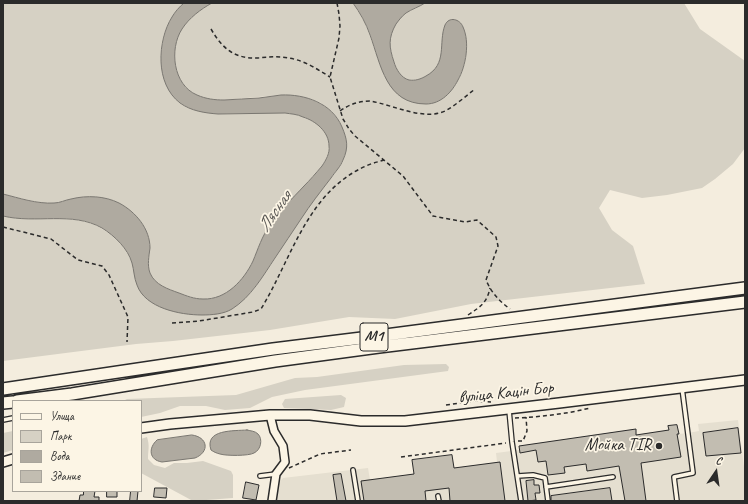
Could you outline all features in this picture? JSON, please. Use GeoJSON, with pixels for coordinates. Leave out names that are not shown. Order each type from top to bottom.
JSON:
{"type":"FeatureCollection","features":[{"type":"Feature","properties":{"kind":"highway","name":"М1"},"geometry":{"type":"LineString","coordinates":[[3,389],[272,349],[522,318],[745,288]]}},
{"type":"Feature","properties":{"kind":"highway","name":"М1"},"geometry":{"type":"LineString","coordinates":[[24,400],[275,361],[745,302]]}},
{"type":"Feature","properties":{"kind":"main road","name":"вуліца Кацін Бор"},"geometry":{"type":"LineString","coordinates":[[142,428],[270,415],[310,415],[361,421],[405,421],[559,404],[745,380]]}},
{"type":"Feature","properties":{"kind":"street"},"geometry":{"type":"LineString","coordinates":[[270,415],[274,430],[283,446],[285,462],[276,474],[272,501]]}},
{"type":"Feature","properties":{"kind":"lane"},"geometry":{"type":"LineString","coordinates":[[677,501],[674,477],[693,473],[682,388]]}},
{"type":"Feature","properties":{"kind":"lane"},"geometry":{"type":"LineString","coordinates":[[508,409],[521,501]]}},
{"type":"Feature","properties":{"kind":"lane"},"geometry":{"type":"LineString","coordinates":[[354,470],[358,501]]}},
{"type":"Feature","properties":{"kind":"lane"},"geometry":{"type":"LineString","coordinates":[[260,476],[276,474]]}},
{"type":"Feature","properties":{"kind":"lane"},"geometry":{"type":"LineString","coordinates":[[518,476],[533,475],[545,478],[548,501]]}},
{"type":"Feature","properties":{"kind":"lane"},"geometry":{"type":"LineString","coordinates":[[546,487],[613,477]]}},
{"type":"Feature","properties":{"kind":"lane"},"geometry":{"type":"LineString","coordinates":[[438,496],[439,501]]}},
{"type":"Feature","properties":{"kind":"path"},"geometry":{"type":"LineString","coordinates":[[337,3],[340,26],[339,38],[330,77],[340,111],[349,129],[362,144],[403,176],[433,216],[465,222],[477,220],[496,237],[498,246],[486,280],[494,294],[506,306],[522,318]]}},
{"type":"Feature","properties":{"kind":"path"},"geometry":{"type":"LineString","coordinates":[[211,29],[226,50],[235,54],[255,58],[277,57],[296,59],[314,67],[330,77]]}},
{"type":"Feature","properties":{"kind":"path"},"geometry":{"type":"LineString","coordinates":[[340,111],[355,103],[370,101],[426,115],[433,114],[446,110],[474,89]]}},
{"type":"Feature","properties":{"kind":"path"},"geometry":{"type":"LineString","coordinates":[[172,323],[199,321],[253,312],[261,309],[303,228],[322,199],[350,175],[368,165],[384,160]]}},
{"type":"Feature","properties":{"kind":"path"},"geometry":{"type":"LineString","coordinates":[[3,226],[51,239],[78,260],[102,266],[109,275],[128,317],[127,342]]}},
{"type":"Feature","properties":{"kind":"path"},"geometry":{"type":"LineString","coordinates":[[464,317],[484,303],[489,294],[490,288]]}},
{"type":"Feature","properties":{"kind":"path"},"geometry":{"type":"LineString","coordinates":[[446,405],[474,401],[490,402]]}},
{"type":"Feature","properties":{"kind":"path"},"geometry":{"type":"LineString","coordinates":[[401,457],[495,444]]}},
{"type":"Feature","properties":{"kind":"path"},"geometry":{"type":"LineString","coordinates":[[276,474],[320,454],[350,450]]}},
{"type":"Feature","properties":{"kind":"shaded area"},"geometry":{"type":"Polygon","coordinates":[[[738,420],[745,475],[745,501],[277,501],[279,482],[283,478],[368,468],[370,480],[497,462],[496,453],[519,450],[519,446],[636,429],[637,435],[668,430],[668,426],[677,425],[679,434],[688,433],[699,431],[698,424],[738,420]]]}},
{"type":"Feature","properties":{"kind":"green space"},"geometry":{"type":"Polygon","coordinates":[[[3,3],[184,3],[173,16],[165,30],[161,46],[161,63],[164,76],[168,89],[176,100],[188,108],[220,113],[230,114],[269,112],[296,115],[308,119],[318,125],[326,135],[329,147],[322,166],[272,221],[262,238],[253,261],[245,275],[228,292],[214,298],[199,299],[192,298],[158,284],[152,277],[149,270],[150,245],[147,232],[135,215],[119,203],[102,198],[90,197],[48,203],[3,194],[3,3]]]}},
{"type":"Feature","properties":{"kind":"green space"},"geometry":{"type":"Polygon","coordinates":[[[212,3],[353,3],[365,23],[384,75],[390,85],[454,87],[464,66],[466,47],[465,31],[444,29],[440,59],[435,70],[426,77],[413,80],[406,79],[398,71],[393,60],[390,48],[390,39],[395,26],[399,19],[405,14],[425,3],[684,3],[700,29],[745,61],[745,148],[733,164],[702,188],[642,198],[610,190],[599,208],[612,230],[633,246],[645,284],[471,304],[395,319],[349,317],[270,330],[136,344],[3,361],[3,216],[30,219],[70,219],[95,225],[115,238],[125,249],[132,262],[190,314],[213,314],[231,310],[254,289],[306,211],[343,162],[347,142],[335,115],[321,103],[313,100],[281,95],[224,100],[210,99],[197,95],[189,90],[183,83],[178,75],[176,66],[175,46],[178,37],[182,29],[192,18],[212,3]]]}},
{"type":"Feature","properties":{"kind":"green space"},"geometry":{"type":"Polygon","coordinates":[[[446,364],[449,367],[448,371],[305,390],[272,397],[250,408],[225,410],[206,406],[180,406],[160,413],[142,417],[142,400],[125,400],[236,395],[295,378],[317,377],[404,365],[446,364]]]}},
{"type":"Feature","properties":{"kind":"green space"},"geometry":{"type":"Polygon","coordinates":[[[341,395],[346,398],[344,407],[331,410],[284,408],[282,404],[285,399],[341,395]]]}},
{"type":"Feature","properties":{"kind":"green space"},"geometry":{"type":"Polygon","coordinates":[[[12,431],[12,450],[3,453],[3,433],[12,431]]]}},
{"type":"Feature","properties":{"kind":"green space"},"geometry":{"type":"Polygon","coordinates":[[[147,437],[149,446],[148,459],[154,465],[165,468],[174,463],[203,461],[231,471],[233,475],[233,498],[193,501],[142,474],[142,439],[147,437]]]}},
{"type":"Feature","properties":{"kind":"water"},"geometry":{"type":"Polygon","coordinates":[[[184,3],[212,3],[188,21],[182,29],[175,46],[178,75],[189,90],[197,95],[217,100],[259,98],[281,95],[308,98],[325,106],[332,112],[342,127],[347,143],[345,155],[341,164],[308,209],[256,286],[239,304],[232,309],[225,312],[202,315],[174,312],[155,305],[147,299],[141,293],[137,285],[132,263],[124,248],[112,235],[102,228],[79,220],[28,219],[3,216],[3,194],[41,203],[58,203],[69,199],[83,197],[108,199],[119,203],[131,211],[145,228],[148,234],[150,248],[148,264],[149,270],[152,277],[158,284],[188,296],[203,299],[219,296],[227,292],[233,288],[245,275],[253,261],[260,243],[274,220],[322,166],[329,151],[327,136],[313,121],[298,115],[285,113],[213,114],[193,110],[180,103],[172,95],[166,85],[161,62],[161,50],[167,27],[174,13],[184,3]]]}},
{"type":"Feature","properties":{"kind":"water"},"geometry":{"type":"Polygon","coordinates":[[[353,3],[425,3],[406,13],[402,17],[393,29],[391,38],[391,52],[396,67],[401,75],[409,80],[420,79],[426,76],[437,66],[440,59],[443,32],[447,22],[449,20],[457,20],[462,24],[467,47],[465,61],[456,84],[449,93],[441,100],[426,104],[413,102],[402,97],[394,90],[387,81],[382,70],[367,26],[353,3]]]}},
{"type":"Feature","properties":{"kind":"water"},"geometry":{"type":"Polygon","coordinates":[[[228,431],[253,431],[260,436],[260,447],[256,452],[243,455],[223,455],[211,450],[210,443],[212,438],[216,435],[228,431]]]}},
{"type":"Feature","properties":{"kind":"water"},"geometry":{"type":"Polygon","coordinates":[[[192,435],[201,439],[205,445],[203,452],[195,458],[162,462],[154,459],[152,456],[151,450],[157,440],[192,435]]]}},
{"type":"Feature","properties":{"kind":"building"},"geometry":{"type":"Polygon","coordinates":[[[677,425],[681,457],[641,463],[646,501],[625,501],[619,466],[587,471],[586,464],[564,467],[565,473],[548,475],[546,461],[538,462],[536,450],[520,453],[519,446],[636,429],[636,435],[669,430],[668,426],[677,425]]]}},
{"type":"Feature","properties":{"kind":"building"},"geometry":{"type":"Polygon","coordinates":[[[738,428],[741,453],[706,456],[703,433],[738,428]]]}},
{"type":"Feature","properties":{"kind":"building"},"geometry":{"type":"Polygon","coordinates":[[[452,455],[454,468],[500,462],[505,501],[450,501],[449,488],[425,491],[426,501],[364,501],[361,481],[414,474],[412,460],[452,455]]]}},
{"type":"Feature","properties":{"kind":"building"},"geometry":{"type":"Polygon","coordinates":[[[341,474],[346,501],[337,501],[333,475],[341,474]]]}},
{"type":"Feature","properties":{"kind":"building"},"geometry":{"type":"Polygon","coordinates":[[[534,480],[534,485],[539,485],[540,493],[535,493],[536,500],[528,501],[526,481],[534,480]]]}},
{"type":"Feature","properties":{"kind":"building"},"geometry":{"type":"Polygon","coordinates":[[[246,482],[259,485],[256,500],[243,498],[246,482]]]}},
{"type":"Feature","properties":{"kind":"building"},"geometry":{"type":"Polygon","coordinates":[[[155,488],[167,488],[166,498],[154,497],[155,488]]]}},
{"type":"Feature","properties":{"kind":"building"},"geometry":{"type":"Polygon","coordinates":[[[610,488],[612,501],[551,501],[551,496],[610,488]]]}},
{"type":"Feature","properties":{"kind":"building"},"geometry":{"type":"Polygon","coordinates":[[[84,492],[95,492],[94,497],[99,497],[99,501],[79,501],[80,495],[83,495],[84,492]]]}},
{"type":"Feature","properties":{"kind":"building"},"geometry":{"type":"Polygon","coordinates":[[[107,492],[117,492],[117,497],[107,497],[107,492]]]}},
{"type":"Feature","properties":{"kind":"building"},"geometry":{"type":"Polygon","coordinates":[[[131,492],[138,492],[137,501],[130,501],[131,492]]]}},
{"type":"Feature","properties":{"kind":"place","name":"Мойка TIR"},"geometry":{"type":"Point","coordinates":[659,446]}},
{"type":"Feature","properties":{"kind":"water label","name":"Лясная"},"geometry":{"type":"Point","coordinates":[275,212]}}]}
